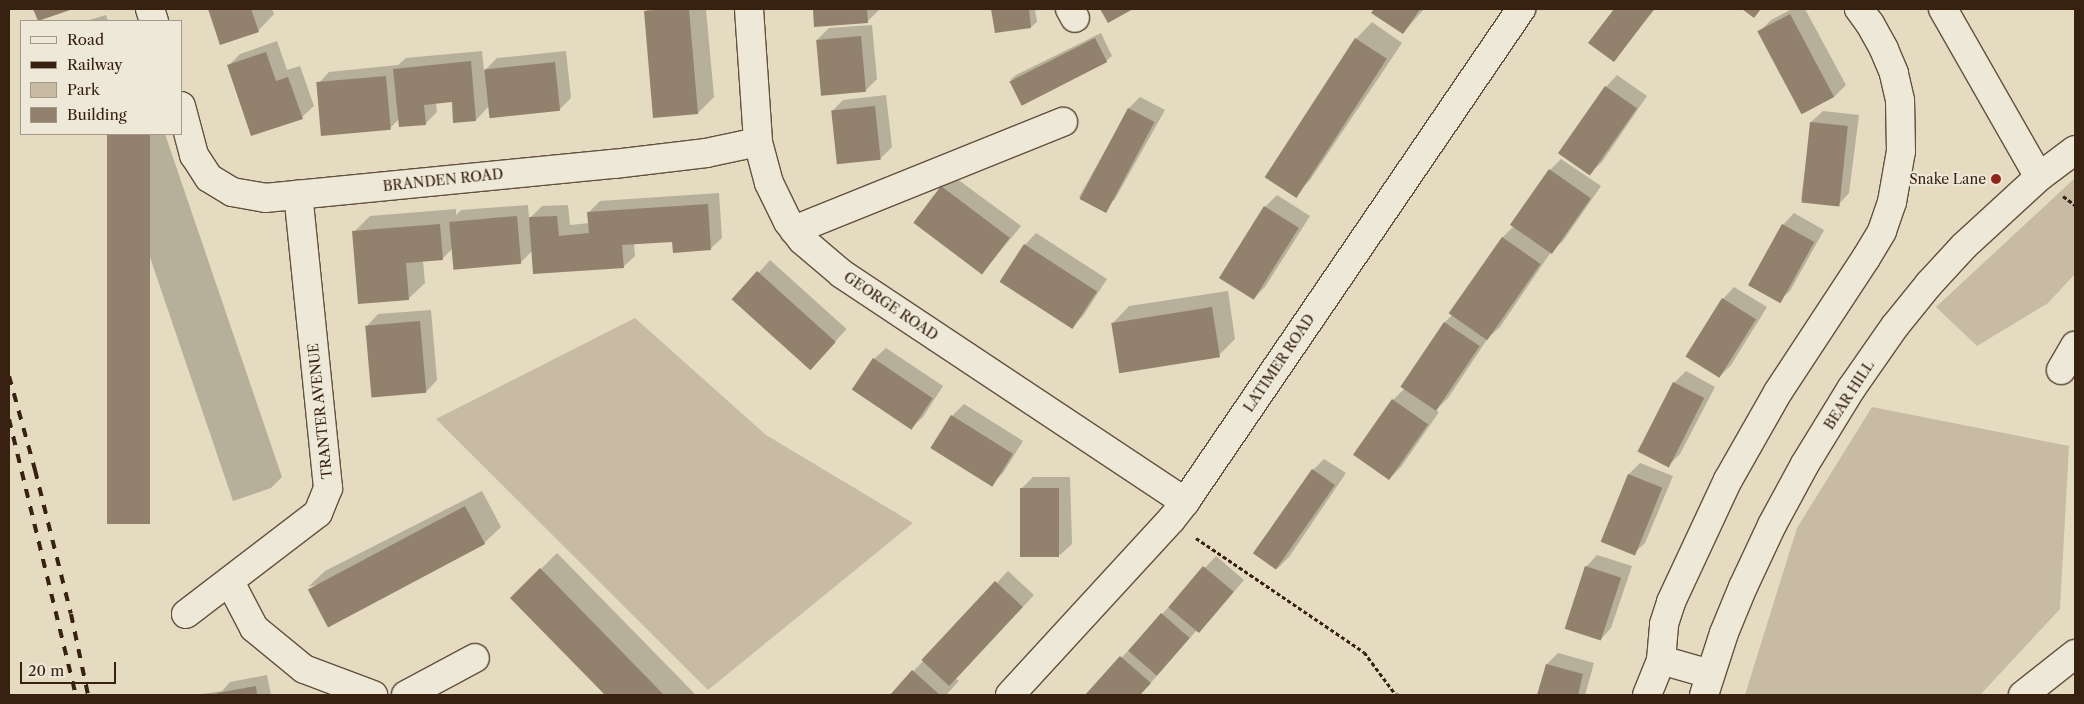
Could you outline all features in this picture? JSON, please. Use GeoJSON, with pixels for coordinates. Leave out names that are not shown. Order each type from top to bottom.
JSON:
{"type":"FeatureCollection","features":[{"type":"Feature","properties":{"kind":"street","name":"GEORGE ROAD"},"geometry":{"type":"LineString","coordinates":[[749,9],[758,142],[769,183],[794,230],[816,253],[842,274],[1178,511]]}},
{"type":"Feature","properties":{"kind":"street","name":"LATIMER ROAD"},"geometry":{"type":"LineString","coordinates":[[1010,695],[1178,511],[1520,9]]}},
{"type":"Feature","properties":{"kind":"street"},"geometry":{"type":"LineString","coordinates":[[1647,695],[1661,660],[1664,624],[1670,602],[1728,480],[1778,392],[1882,231],[1892,202],[1901,151],[1900,100],[1894,73],[1884,49],[1859,9]]}},
{"type":"Feature","properties":{"kind":"street"},"geometry":{"type":"LineString","coordinates":[[1943,9],[2039,177]]}},
{"type":"Feature","properties":{"kind":"street","name":"BRANDEN ROAD"},"geometry":{"type":"LineString","coordinates":[[182,110],[194,155],[202,169],[214,182],[232,192],[265,198],[624,163],[706,153],[758,142]]}},
{"type":"Feature","properties":{"kind":"street"},"geometry":{"type":"LineString","coordinates":[[794,230],[1063,122]]}},
{"type":"Feature","properties":{"kind":"street","name":"BEAR HILL"},"geometry":{"type":"LineString","coordinates":[[1707,685],[1743,587],[1772,525],[1805,464],[1851,389],[1894,326],[1929,284],[1982,228],[2039,177],[2075,150]]}},
{"type":"Feature","properties":{"kind":"street","name":"TRANTER AVENUE"},"geometry":{"type":"LineString","coordinates":[[186,614],[318,513],[328,488],[298,195]]}},
{"type":"Feature","properties":{"kind":"street"},"geometry":{"type":"LineString","coordinates":[[2062,370],[2075,346]]}},
{"type":"Feature","properties":{"kind":"street"},"geometry":{"type":"LineString","coordinates":[[230,582],[254,628],[304,669],[374,695]]}},
{"type":"Feature","properties":{"kind":"street"},"geometry":{"type":"LineString","coordinates":[[2023,695],[2075,654]]}},
{"type":"Feature","properties":{"kind":"street"},"geometry":{"type":"LineString","coordinates":[[406,695],[475,658]]}},
{"type":"Feature","properties":{"kind":"street"},"geometry":{"type":"LineString","coordinates":[[1661,660],[1707,685]]}},
{"type":"Feature","properties":{"kind":"path"},"geometry":{"type":"LineString","coordinates":[[1178,511],[1236,567],[1364,652],[1396,695]]}},
{"type":"Feature","properties":{"kind":"green space"},"geometry":{"type":"Polygon","coordinates":[[[2075,178],[2075,274],[2048,303],[1977,346],[1936,307],[2075,178]]]}},
{"type":"Feature","properties":{"kind":"green space"},"geometry":{"type":"Polygon","coordinates":[[[635,318],[766,435],[913,523],[708,690],[436,419],[635,318]]]}},
{"type":"Feature","properties":{"kind":"green space"},"geometry":{"type":"Polygon","coordinates":[[[1872,407],[2069,446],[2060,609],[1980,695],[1745,695],[1797,528],[1872,407]]]}},
{"type":"Feature","properties":{"kind":"building"},"geometry":{"type":"Polygon","coordinates":[[[33,9],[73,9],[41,20],[38,20],[33,9]]]}},
{"type":"Feature","properties":{"kind":"building"},"geometry":{"type":"Polygon","coordinates":[[[208,9],[251,9],[259,32],[220,45],[208,9]]]}},
{"type":"Feature","properties":{"kind":"building"},"geometry":{"type":"Polygon","coordinates":[[[689,9],[698,114],[653,118],[644,11],[689,9]]]}},
{"type":"Feature","properties":{"kind":"building"},"geometry":{"type":"Polygon","coordinates":[[[813,9],[867,9],[868,23],[814,27],[813,9]]]}},
{"type":"Feature","properties":{"kind":"building"},"geometry":{"type":"Polygon","coordinates":[[[991,9],[1029,9],[1031,28],[995,33],[991,9]]]}},
{"type":"Feature","properties":{"kind":"building"},"geometry":{"type":"Polygon","coordinates":[[[1100,9],[1133,9],[1108,23],[1100,9]]]}},
{"type":"Feature","properties":{"kind":"building"},"geometry":{"type":"Polygon","coordinates":[[[1374,9],[1420,9],[1403,34],[1371,13],[1374,9]]]}},
{"type":"Feature","properties":{"kind":"building"},"geometry":{"type":"Polygon","coordinates":[[[1614,9],[1654,9],[1614,62],[1588,43],[1614,9]]]}},
{"type":"Feature","properties":{"kind":"building"},"geometry":{"type":"Polygon","coordinates":[[[1742,9],[1761,9],[1754,18],[1742,9]]]}},
{"type":"Feature","properties":{"kind":"building"},"geometry":{"type":"Polygon","coordinates":[[[1790,14],[1834,97],[1801,114],[1757,31],[1790,14]]]}},
{"type":"Feature","properties":{"kind":"building"},"geometry":{"type":"Polygon","coordinates":[[[861,36],[866,92],[821,96],[816,40],[861,36]]]}},
{"type":"Feature","properties":{"kind":"building"},"geometry":{"type":"Polygon","coordinates":[[[1095,38],[1107,62],[1022,106],[1009,82],[1095,38]]]}},
{"type":"Feature","properties":{"kind":"building"},"geometry":{"type":"Polygon","coordinates":[[[1355,38],[1387,59],[1296,198],[1265,177],[1355,38]]]}},
{"type":"Feature","properties":{"kind":"building"},"geometry":{"type":"Polygon","coordinates":[[[266,52],[276,81],[288,77],[303,119],[251,136],[227,65],[266,52]]]}},
{"type":"Feature","properties":{"kind":"building"},"geometry":{"type":"Polygon","coordinates":[[[471,61],[476,121],[453,123],[452,102],[424,105],[426,125],[399,127],[393,69],[471,61]]]}},
{"type":"Feature","properties":{"kind":"building"},"geometry":{"type":"Polygon","coordinates":[[[555,62],[560,111],[490,118],[484,69],[555,62]]]}},
{"type":"Feature","properties":{"kind":"building"},"geometry":{"type":"Polygon","coordinates":[[[386,76],[391,130],[321,136],[316,82],[386,76]]]}},
{"type":"Feature","properties":{"kind":"building"},"geometry":{"type":"Polygon","coordinates":[[[1605,86],[1637,108],[1590,176],[1558,153],[1605,86]]]}},
{"type":"Feature","properties":{"kind":"building"},"geometry":{"type":"Polygon","coordinates":[[[875,106],[881,160],[837,164],[831,111],[875,106]]]}},
{"type":"Feature","properties":{"kind":"building"},"geometry":{"type":"Polygon","coordinates":[[[1128,108],[1154,122],[1106,213],[1080,199],[1128,108]]]}},
{"type":"Feature","properties":{"kind":"building"},"geometry":{"type":"Polygon","coordinates":[[[1810,122],[1848,126],[1839,207],[1802,203],[1810,122]]]}},
{"type":"Feature","properties":{"kind":"building"},"geometry":{"type":"Polygon","coordinates":[[[107,135],[150,135],[150,524],[107,524],[107,135]]]}},
{"type":"Feature","properties":{"kind":"building"},"geometry":{"type":"Polygon","coordinates":[[[1549,169],[1591,198],[1552,254],[1510,225],[1549,169]]]}},
{"type":"Feature","properties":{"kind":"building"},"geometry":{"type":"Polygon","coordinates":[[[941,186],[1010,238],[982,274],[913,223],[941,186]]]}},
{"type":"Feature","properties":{"kind":"building"},"geometry":{"type":"Polygon","coordinates":[[[708,204],[711,250],[673,253],[672,242],[622,245],[624,268],[533,274],[529,217],[557,216],[559,236],[589,233],[587,212],[708,204]]]}},
{"type":"Feature","properties":{"kind":"building"},"geometry":{"type":"Polygon","coordinates":[[[1264,206],[1299,228],[1254,300],[1219,278],[1264,206]]]}},
{"type":"Feature","properties":{"kind":"building"},"geometry":{"type":"Polygon","coordinates":[[[517,216],[521,264],[453,270],[449,222],[517,216]]]}},
{"type":"Feature","properties":{"kind":"building"},"geometry":{"type":"Polygon","coordinates":[[[440,224],[443,260],[406,263],[409,300],[358,304],[352,231],[440,224]]]}},
{"type":"Feature","properties":{"kind":"building"},"geometry":{"type":"Polygon","coordinates":[[[1782,224],[1814,242],[1780,303],[1748,285],[1782,224]]]}},
{"type":"Feature","properties":{"kind":"building"},"geometry":{"type":"Polygon","coordinates":[[[1502,237],[1541,264],[1487,340],[1449,313],[1502,237]]]}},
{"type":"Feature","properties":{"kind":"building"},"geometry":{"type":"Polygon","coordinates":[[[1024,244],[1097,291],[1072,329],[999,282],[1024,244]]]}},
{"type":"Feature","properties":{"kind":"building"},"geometry":{"type":"Polygon","coordinates":[[[757,271],[836,342],[810,370],[732,299],[757,271]]]}},
{"type":"Feature","properties":{"kind":"building"},"geometry":{"type":"Polygon","coordinates":[[[1722,298],[1756,319],[1719,378],[1685,357],[1722,298]]]}},
{"type":"Feature","properties":{"kind":"building"},"geometry":{"type":"Polygon","coordinates":[[[1212,307],[1220,357],[1119,373],[1111,323],[1212,307]]]}},
{"type":"Feature","properties":{"kind":"building"},"geometry":{"type":"Polygon","coordinates":[[[420,321],[426,393],[371,398],[365,326],[420,321]]]}},
{"type":"Feature","properties":{"kind":"building"},"geometry":{"type":"Polygon","coordinates":[[[1444,322],[1480,346],[1436,411],[1400,387],[1444,322]]]}},
{"type":"Feature","properties":{"kind":"building"},"geometry":{"type":"Polygon","coordinates":[[[873,358],[933,398],[911,430],[852,390],[873,358]]]}},
{"type":"Feature","properties":{"kind":"building"},"geometry":{"type":"Polygon","coordinates":[[[1673,382],[1704,398],[1669,467],[1638,451],[1673,382]]]}},
{"type":"Feature","properties":{"kind":"building"},"geometry":{"type":"Polygon","coordinates":[[[1392,399],[1428,424],[1389,480],[1353,455],[1392,399]]]}},
{"type":"Feature","properties":{"kind":"building"},"geometry":{"type":"Polygon","coordinates":[[[951,415],[1013,454],[992,487],[930,448],[951,415]]]}},
{"type":"Feature","properties":{"kind":"building"},"geometry":{"type":"Polygon","coordinates":[[[1312,469],[1335,485],[1276,569],[1253,553],[1312,469]]]}},
{"type":"Feature","properties":{"kind":"building"},"geometry":{"type":"Polygon","coordinates":[[[1628,474],[1662,488],[1635,556],[1601,542],[1628,474]]]}},
{"type":"Feature","properties":{"kind":"building"},"geometry":{"type":"Polygon","coordinates":[[[1020,488],[1059,488],[1059,557],[1020,557],[1020,488]]]}},
{"type":"Feature","properties":{"kind":"building"},"geometry":{"type":"Polygon","coordinates":[[[465,506],[485,544],[328,628],[308,590],[465,506]]]}},
{"type":"Feature","properties":{"kind":"building"},"geometry":{"type":"Polygon","coordinates":[[[1203,566],[1234,592],[1199,633],[1168,607],[1203,566]]]}},
{"type":"Feature","properties":{"kind":"building"},"geometry":{"type":"Polygon","coordinates":[[[1585,566],[1621,578],[1601,641],[1565,629],[1585,566]]]}},
{"type":"Feature","properties":{"kind":"building"},"geometry":{"type":"Polygon","coordinates":[[[540,568],[664,695],[605,695],[510,598],[540,568]]]}},
{"type":"Feature","properties":{"kind":"building"},"geometry":{"type":"Polygon","coordinates":[[[995,581],[1023,607],[949,686],[921,660],[995,581]]]}},
{"type":"Feature","properties":{"kind":"building"},"geometry":{"type":"Polygon","coordinates":[[[1161,613],[1190,638],[1157,676],[1128,651],[1161,613]]]}},
{"type":"Feature","properties":{"kind":"building"},"geometry":{"type":"Polygon","coordinates":[[[1120,656],[1151,683],[1140,695],[1085,695],[1120,656]]]}},
{"type":"Feature","properties":{"kind":"building"},"geometry":{"type":"Polygon","coordinates":[[[1546,664],[1583,674],[1578,695],[1537,695],[1546,664]]]}},
{"type":"Feature","properties":{"kind":"building"},"geometry":{"type":"Polygon","coordinates":[[[912,670],[940,695],[890,695],[912,670]]]}},
{"type":"Feature","properties":{"kind":"building"},"geometry":{"type":"Polygon","coordinates":[[[256,686],[257,695],[218,695],[217,693],[256,686]]]}},
{"type":"Feature","properties":{"kind":"railway"},"geometry":{"type":"LineString","coordinates":[[9,376],[71,614],[88,695]]}},
{"type":"Feature","properties":{"kind":"railway"},"geometry":{"type":"LineString","coordinates":[[9,419],[76,695]]}},
{"type":"Feature","properties":{"kind":"place","name":"Snake Lane"},"geometry":{"type":"Point","coordinates":[1996,179]}}]}
